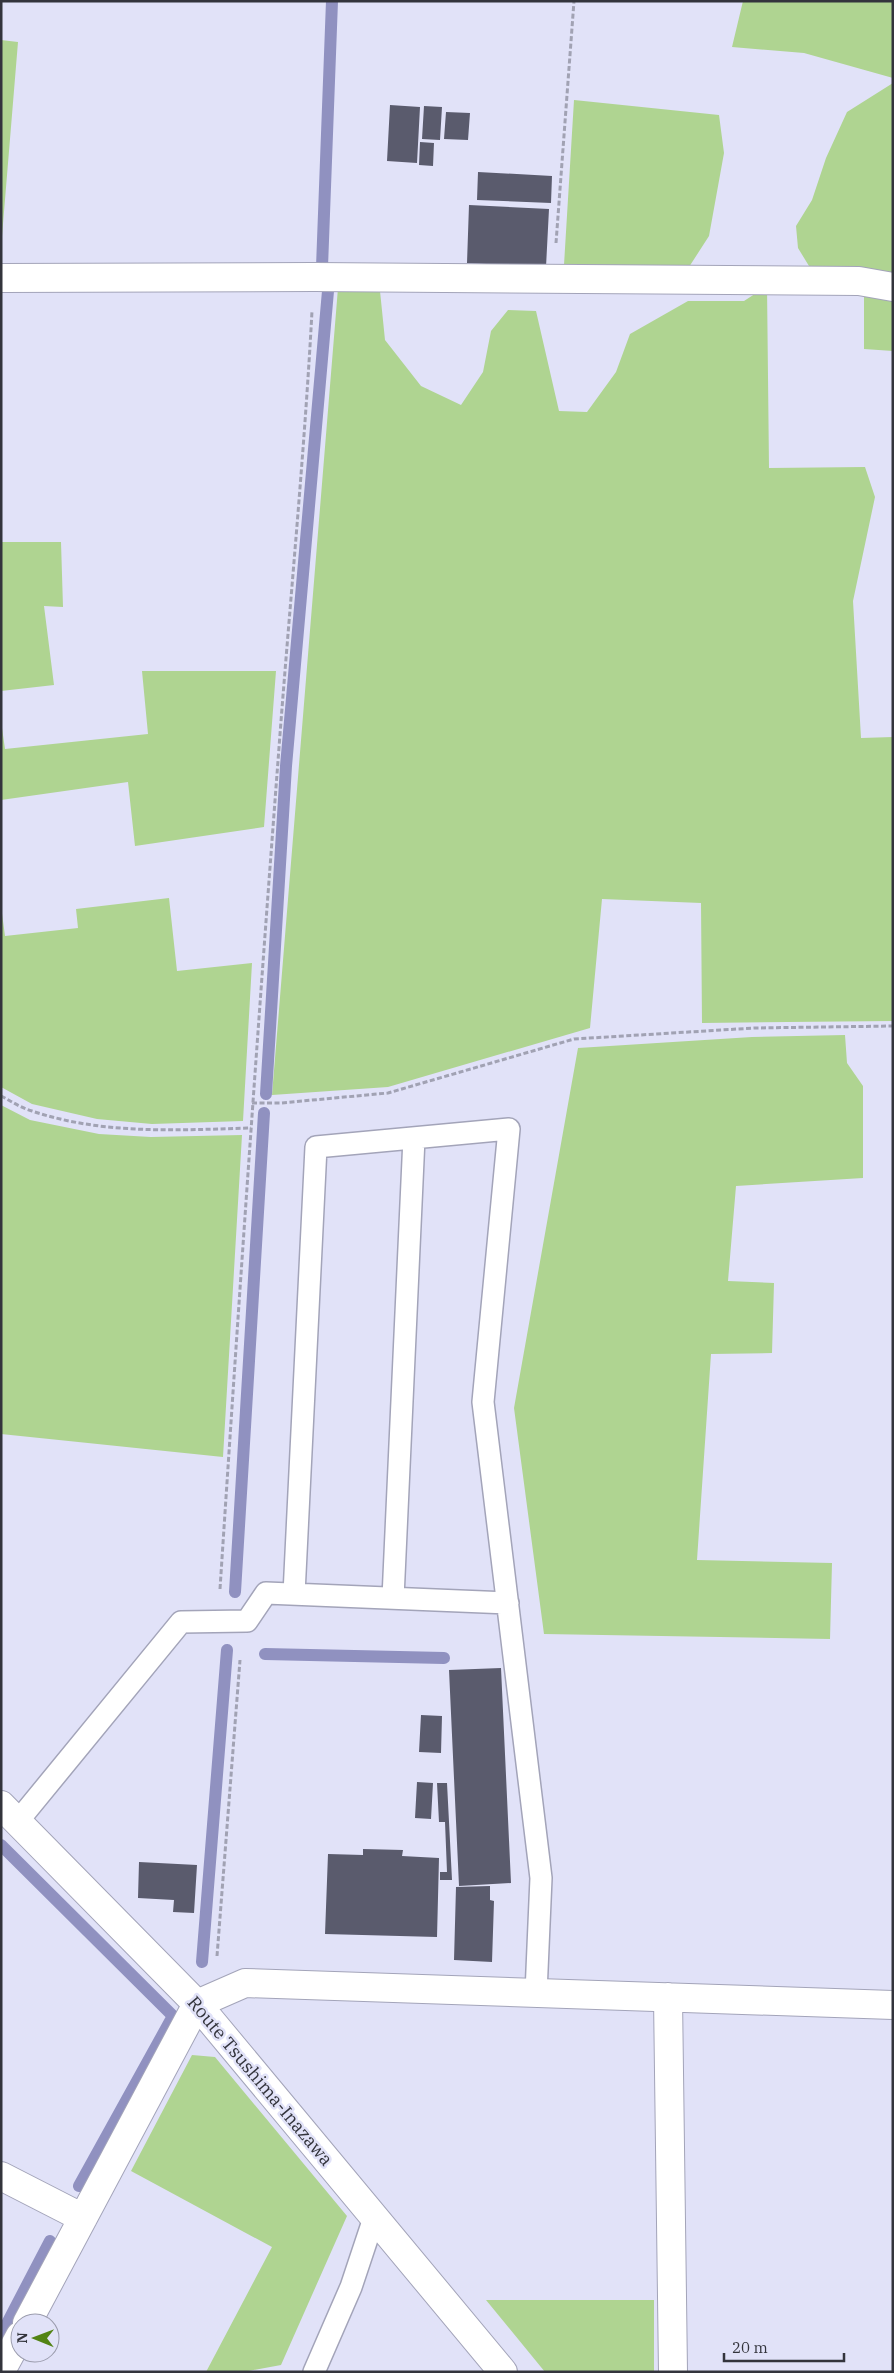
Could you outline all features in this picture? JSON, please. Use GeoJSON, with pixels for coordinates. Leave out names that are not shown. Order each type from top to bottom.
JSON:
{"type":"FeatureCollection","features":[{"type":"Feature","properties":{"kind":"street"},"geometry":{"type":"LineString","coordinates":[[1,278],[314,277],[859,281],[893,287]]}},
{"type":"Feature","properties":{"kind":"street","name":"Route Tsushima-Inazawa"},"geometry":{"type":"LineString","coordinates":[[10,1813],[197,2004],[503,2372]]}},
{"type":"Feature","properties":{"kind":"street"},"geometry":{"type":"LineString","coordinates":[[32,2313],[197,2004],[245,1983],[893,2005]]}},
{"type":"Feature","properties":{"kind":"street"},"geometry":{"type":"LineString","coordinates":[[668,1997],[673,2372]]}},
{"type":"Feature","properties":{"kind":"street"},"geometry":{"type":"LineString","coordinates":[[1,2176],[83,2218]]}},
{"type":"Feature","properties":{"kind":"street"},"geometry":{"type":"LineString","coordinates":[[1,2371],[10,2354]]}},
{"type":"Feature","properties":{"kind":"lane"},"geometry":{"type":"LineString","coordinates":[[294,1594],[316,1147],[509,1129],[483,1402],[541,1878],[536,1993]]}},
{"type":"Feature","properties":{"kind":"lane"},"geometry":{"type":"LineString","coordinates":[[393,1598],[414,1138]]}},
{"type":"Feature","properties":{"kind":"lane"},"geometry":{"type":"LineString","coordinates":[[10,1813],[181,1622],[247,1621],[266,1593],[508,1604]]}},
{"type":"Feature","properties":{"kind":"lane"},"geometry":{"type":"LineString","coordinates":[[314,2372],[351,2287],[374,2218]]}},
{"type":"Feature","properties":{"kind":"path"},"geometry":{"type":"LineString","coordinates":[[553,279],[574,1]]}},
{"type":"Feature","properties":{"kind":"path"},"geometry":{"type":"LineString","coordinates":[[220,1592],[252,1103],[297,512],[307,411],[314,277]]}},
{"type":"Feature","properties":{"kind":"path"},"geometry":{"type":"LineString","coordinates":[[252,1103],[281,1103],[388,1092],[574,1039],[754,1028],[893,1026]]}},
{"type":"Feature","properties":{"kind":"path"},"geometry":{"type":"LineString","coordinates":[[1,1096],[31,1111],[98,1126],[151,1130],[251,1128]]}},
{"type":"Feature","properties":{"kind":"path"},"geometry":{"type":"LineString","coordinates":[[197,2004],[216,1969],[240,1660]]}},
{"type":"Feature","properties":{"kind":"green space"},"geometry":{"type":"Polygon","coordinates":[[[743,1],[893,1],[893,78],[804,53],[732,47],[743,1]]]}},
{"type":"Feature","properties":{"kind":"green space"},"geometry":{"type":"Polygon","coordinates":[[[1,40],[18,42],[1,248],[1,40]]]}},
{"type":"Feature","properties":{"kind":"green space"},"geometry":{"type":"Polygon","coordinates":[[[893,83],[893,273],[871,269],[809,266],[798,248],[796,226],[812,200],[826,158],[847,112],[893,83]]]}},
{"type":"Feature","properties":{"kind":"green space"},"geometry":{"type":"Polygon","coordinates":[[[574,100],[719,115],[724,153],[709,236],[689,267],[564,265],[574,100]]]}},
{"type":"Feature","properties":{"kind":"green space"},"geometry":{"type":"Polygon","coordinates":[[[767,286],[769,468],[865,467],[875,497],[853,601],[861,738],[893,737],[893,1021],[702,1023],[701,903],[602,899],[590,1028],[388,1087],[272,1095],[338,288],[380,291],[385,340],[421,386],[461,405],[483,372],[491,331],[508,310],[536,311],[559,411],[587,412],[616,372],[630,334],[688,301],[744,301],[767,286]]]}},
{"type":"Feature","properties":{"kind":"green space"},"geometry":{"type":"Polygon","coordinates":[[[864,291],[893,297],[893,351],[864,349],[864,291]]]}},
{"type":"Feature","properties":{"kind":"green space"},"geometry":{"type":"Polygon","coordinates":[[[1,542],[61,542],[63,607],[44,606],[54,685],[1,691],[1,542]]]}},
{"type":"Feature","properties":{"kind":"green space"},"geometry":{"type":"Polygon","coordinates":[[[142,671],[276,671],[264,827],[135,846],[128,782],[1,800],[1,721],[5,749],[148,734],[142,671]]]}},
{"type":"Feature","properties":{"kind":"green space"},"geometry":{"type":"Polygon","coordinates":[[[169,898],[177,971],[252,963],[243,1121],[152,1124],[97,1119],[32,1104],[1,1087],[1,906],[5,936],[78,928],[76,909],[169,898]]]}},
{"type":"Feature","properties":{"kind":"green space"},"geometry":{"type":"Polygon","coordinates":[[[845,1035],[847,1063],[863,1086],[863,1178],[736,1186],[728,1281],[774,1283],[772,1353],[711,1354],[697,1560],[832,1563],[830,1639],[544,1634],[514,1408],[578,1048],[752,1037],[845,1035]]]}},
{"type":"Feature","properties":{"kind":"green space"},"geometry":{"type":"Polygon","coordinates":[[[1,1105],[30,1120],[99,1134],[151,1137],[242,1135],[223,1457],[1,1434],[1,1105]]]}},
{"type":"Feature","properties":{"kind":"green space"},"geometry":{"type":"Polygon","coordinates":[[[192,2055],[215,2057],[347,2216],[281,2365],[243,2372],[206,2372],[272,2247],[131,2171],[192,2055]]]}},
{"type":"Feature","properties":{"kind":"green space"},"geometry":{"type":"Polygon","coordinates":[[[486,2300],[654,2300],[654,2372],[545,2372],[486,2300]]]}},
{"type":"Feature","properties":{"kind":"building"},"geometry":{"type":"Polygon","coordinates":[[[390,105],[420,107],[417,163],[387,161],[390,105]]]}},
{"type":"Feature","properties":{"kind":"building"},"geometry":{"type":"Polygon","coordinates":[[[424,106],[442,107],[440,140],[422,139],[424,106]]]}},
{"type":"Feature","properties":{"kind":"building"},"geometry":{"type":"Polygon","coordinates":[[[446,112],[470,113],[468,140],[444,139],[446,112]]]}},
{"type":"Feature","properties":{"kind":"building"},"geometry":{"type":"Polygon","coordinates":[[[420,142],[434,143],[433,166],[419,165],[420,142]]]}},
{"type":"Feature","properties":{"kind":"building"},"geometry":{"type":"Polygon","coordinates":[[[478,172],[552,176],[551,203],[477,200],[478,172]]]}},
{"type":"Feature","properties":{"kind":"building"},"geometry":{"type":"Polygon","coordinates":[[[469,205],[549,209],[546,267],[467,263],[469,205]]]}},
{"type":"Feature","properties":{"kind":"building"},"geometry":{"type":"Polygon","coordinates":[[[501,1668],[511,1883],[459,1886],[449,1670],[501,1668]]]}},
{"type":"Feature","properties":{"kind":"building"},"geometry":{"type":"Polygon","coordinates":[[[421,1715],[442,1716],[441,1753],[419,1752],[421,1715]]]}},
{"type":"Feature","properties":{"kind":"building"},"geometry":{"type":"Polygon","coordinates":[[[417,1782],[433,1783],[431,1819],[415,1818],[417,1782]]]}},
{"type":"Feature","properties":{"kind":"building"},"geometry":{"type":"Polygon","coordinates":[[[437,1783],[447,1783],[452,1880],[440,1880],[440,1872],[447,1872],[445,1822],[439,1822],[437,1783]]]}},
{"type":"Feature","properties":{"kind":"building"},"geometry":{"type":"Polygon","coordinates":[[[363,1849],[403,1850],[402,1856],[439,1858],[437,1937],[325,1934],[328,1854],[363,1855],[363,1849]]]}},
{"type":"Feature","properties":{"kind":"building"},"geometry":{"type":"Polygon","coordinates":[[[139,1862],[197,1865],[194,1913],[173,1912],[174,1900],[138,1898],[139,1862]]]}},
{"type":"Feature","properties":{"kind":"building"},"geometry":{"type":"Polygon","coordinates":[[[490,1886],[490,1900],[494,1901],[492,1962],[454,1960],[456,1887],[490,1886]]]}},
{"type":"Feature","properties":{"kind":"waterway"},"geometry":{"type":"LineString","coordinates":[[322,267],[332,1]]}},
{"type":"Feature","properties":{"kind":"waterway"},"geometry":{"type":"LineString","coordinates":[[266,1094],[286,766],[328,291]]}},
{"type":"Feature","properties":{"kind":"waterway"},"geometry":{"type":"LineString","coordinates":[[235,1592],[264,1113]]}},
{"type":"Feature","properties":{"kind":"waterway"},"geometry":{"type":"LineString","coordinates":[[202,1962],[227,1650]]}},
{"type":"Feature","properties":{"kind":"waterway"},"geometry":{"type":"LineString","coordinates":[[265,1654],[444,1658]]}},
{"type":"Feature","properties":{"kind":"waterway"},"geometry":{"type":"LineString","coordinates":[[1,1845],[173,2016],[79,2186]]}},
{"type":"Feature","properties":{"kind":"waterway"},"geometry":{"type":"LineString","coordinates":[[1,2335],[50,2241]]}}]}
